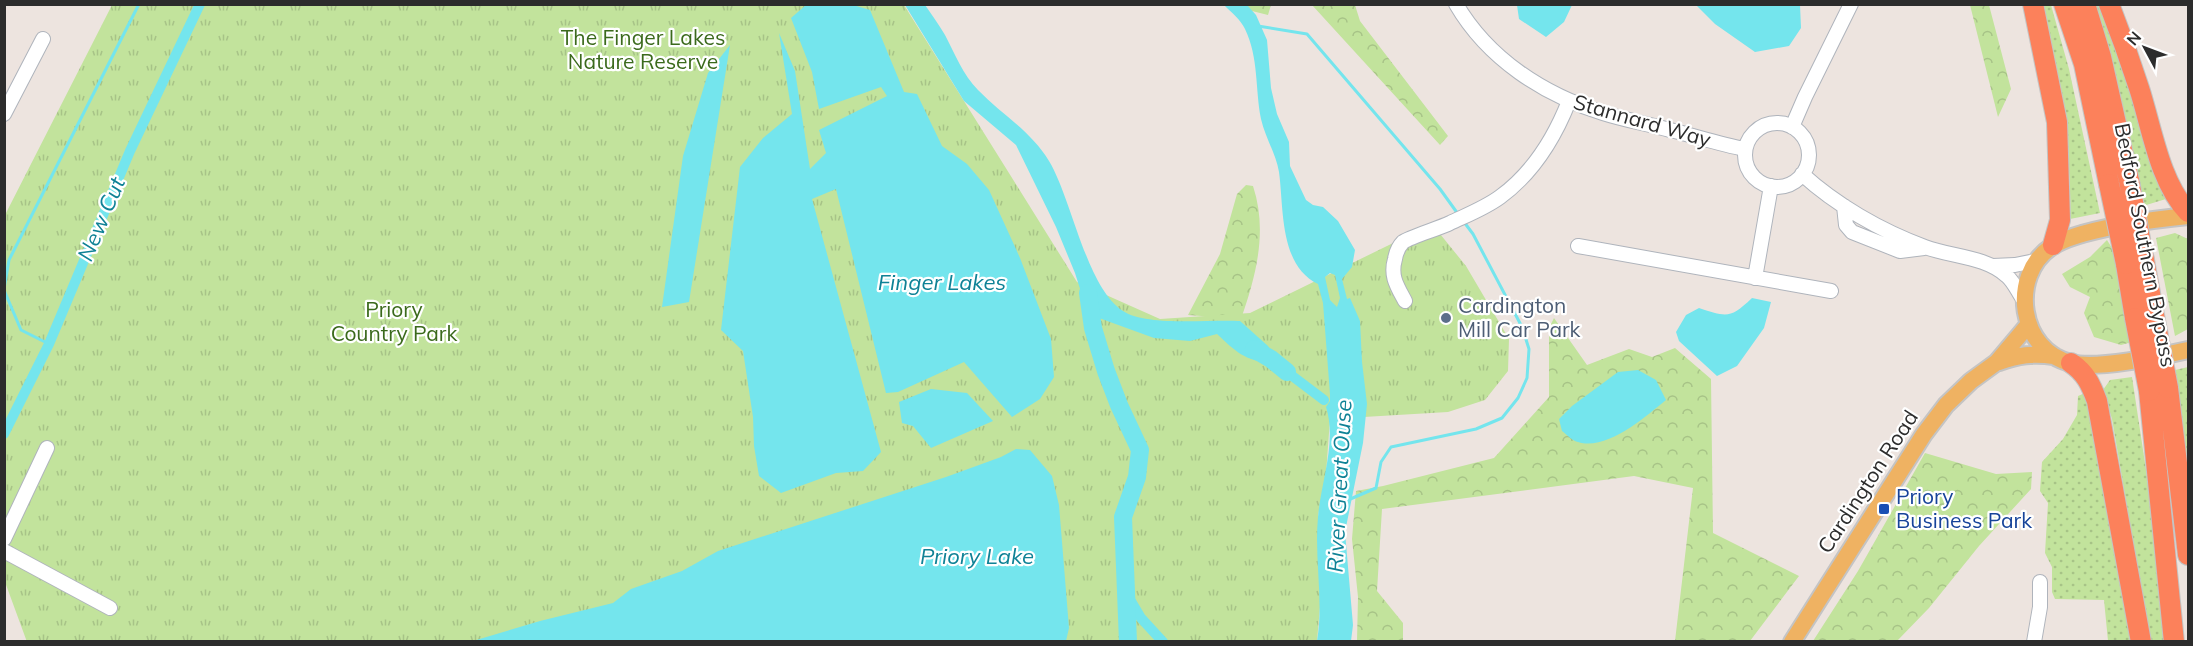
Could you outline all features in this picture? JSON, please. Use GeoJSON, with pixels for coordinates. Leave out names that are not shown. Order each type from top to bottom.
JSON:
{"type":"FeatureCollection","features":[{"type":"Feature","properties":{"kind":"highway"},"geometry":{"type":"LineString","coordinates":[[2033,4],[2057,122],[2060,220],[2053,245]]}},
{"type":"Feature","properties":{"kind":"highway","name":"Bedford Southern Bypass"},"geometry":{"type":"LineString","coordinates":[[2064,4],[2084,64],[2109,184],[2135,262]]}},
{"type":"Feature","properties":{"kind":"highway","name":"Bedford Southern Bypass"},"geometry":{"type":"LineString","coordinates":[[2085,4],[2101,57],[2129,181],[2135,262],[2188,555]]}},
{"type":"Feature","properties":{"kind":"highway"},"geometry":{"type":"LineString","coordinates":[[2109,4],[2139,88],[2168,181],[2177,200],[2188,214]]}},
{"type":"Feature","properties":{"kind":"highway"},"geometry":{"type":"LineString","coordinates":[[2062,359],[2080,369],[2097,401],[2141,642]]}},
{"type":"Feature","properties":{"kind":"highway","name":"Bedford Southern Bypass"},"geometry":{"type":"LineString","coordinates":[[2158,389],[2174,642]]}},
{"type":"Feature","properties":{"kind":"main road"},"geometry":{"type":"LineString","coordinates":[[2062,359],[2039,342],[2029,324],[2023,299],[2035,261],[2053,245],[2079,235],[2188,214]]}},
{"type":"Feature","properties":{"kind":"main road","name":"Cardington Road"},"geometry":{"type":"LineString","coordinates":[[1792,642],[1924,434],[1947,405],[1971,381],[1997,362],[2029,324]]}},
{"type":"Feature","properties":{"kind":"main road","name":"Cardington Road"},"geometry":{"type":"LineString","coordinates":[[1997,362],[2016,355],[2035,353],[2098,365],[2188,350]]}},
{"type":"Feature","properties":{"kind":"street","name":"Stannard Way"},"geometry":{"type":"LineString","coordinates":[[1456,4],[1466,22],[1484,43],[1515,69],[1545,89],[1604,114],[1745,149]]}},
{"type":"Feature","properties":{"kind":"street"},"geometry":{"type":"LineString","coordinates":[[1792,127],[1851,4]]}},
{"type":"Feature","properties":{"kind":"street"},"geometry":{"type":"LineString","coordinates":[[4,114],[8,97],[43,39]]}},
{"type":"Feature","properties":{"kind":"street"},"geometry":{"type":"LineString","coordinates":[[1405,301],[1392,272],[1396,252],[1403,242],[1482,208],[1500,197],[1531,169],[1549,145],[1569,101]]}},
{"type":"Feature","properties":{"kind":"street"},"geometry":{"type":"LineString","coordinates":[[1770,123],[1782,123],[1800,133],[1807,144],[1807,164],[1802,174],[1792,183],[1781,187],[1771,186],[1759,182],[1750,172],[1745,162],[1745,149],[1750,137],[1760,128],[1770,123]]}},
{"type":"Feature","properties":{"kind":"street"},"geometry":{"type":"LineString","coordinates":[[1802,174],[1816,187],[1844,206],[1846,225],[1852,232],[1900,250],[1926,248],[1993,266],[2035,261]]}},
{"type":"Feature","properties":{"kind":"street"},"geometry":{"type":"LineString","coordinates":[[1755,278],[1771,186]]}},
{"type":"Feature","properties":{"kind":"street"},"geometry":{"type":"LineString","coordinates":[[1578,246],[1831,291]]}},
{"type":"Feature","properties":{"kind":"street"},"geometry":{"type":"LineString","coordinates":[[1993,266],[2009,277],[2023,299]]}},
{"type":"Feature","properties":{"kind":"street"},"geometry":{"type":"LineString","coordinates":[[4,539],[47,448]]}},
{"type":"Feature","properties":{"kind":"street"},"geometry":{"type":"LineString","coordinates":[[4,551],[110,608]]}},
{"type":"Feature","properties":{"kind":"street"},"geometry":{"type":"LineString","coordinates":[[2034,642],[2040,607],[2040,582]]}},
{"type":"Feature","properties":{"kind":"green space","name":"Priory Country Park"},"geometry":{"type":"Polygon","coordinates":[[[112,5],[904,5],[1077,282],[1160,319],[1250,313],[1432,224],[1466,266],[1509,339],[1508,371],[1485,400],[1448,412],[1330,419],[1326,474],[1318,516],[1321,596],[1317,641],[27,642],[5,582],[5,215],[112,5]]]}},
{"type":"Feature","properties":{"kind":"green space"},"geometry":{"type":"Polygon","coordinates":[[[1228,5],[1271,5],[1268,15],[1228,5]]]}},
{"type":"Feature","properties":{"kind":"green space"},"geometry":{"type":"Polygon","coordinates":[[[1312,5],[1355,5],[1360,21],[1448,136],[1440,145],[1312,5]]]}},
{"type":"Feature","properties":{"kind":"green space"},"geometry":{"type":"Polygon","coordinates":[[[1970,5],[1989,5],[2011,89],[1998,117],[1970,5]]]}},
{"type":"Feature","properties":{"kind":"green space"},"geometry":{"type":"Polygon","coordinates":[[[2039,5],[2051,5],[2069,69],[2100,213],[2070,219],[2069,165],[2056,84],[2039,5]]]}},
{"type":"Feature","properties":{"kind":"green space"},"geometry":{"type":"Polygon","coordinates":[[[2089,5],[2102,5],[2169,193],[2166,199],[2143,206],[2089,5]]]}},
{"type":"Feature","properties":{"kind":"green space"},"geometry":{"type":"Polygon","coordinates":[[[1246,185],[1253,186],[1260,220],[1260,237],[1255,270],[1241,319],[1188,315],[1220,254],[1237,194],[1246,185]]]}},
{"type":"Feature","properties":{"kind":"green space"},"geometry":{"type":"Polygon","coordinates":[[[2175,233],[2188,239],[2188,329],[2175,336],[2156,238],[2175,233]]]}},
{"type":"Feature","properties":{"kind":"green space"},"geometry":{"type":"Polygon","coordinates":[[[2107,240],[2117,256],[2132,342],[2121,345],[2094,337],[2084,313],[2090,297],[2070,287],[2062,274],[2090,257],[2107,240]]]}},
{"type":"Feature","properties":{"kind":"green space"},"geometry":{"type":"Polygon","coordinates":[[[1554,318],[1587,365],[1629,349],[1652,357],[1675,348],[1711,379],[1713,533],[1799,576],[1750,641],[1675,641],[1693,488],[1634,476],[1382,509],[1377,591],[1403,623],[1403,641],[1357,641],[1358,597],[1352,539],[1356,491],[1494,458],[1549,397],[1549,328],[1554,318]]]}},
{"type":"Feature","properties":{"kind":"green space"},"geometry":{"type":"Polygon","coordinates":[[[2188,367],[2188,521],[2171,371],[2188,367]]]}},
{"type":"Feature","properties":{"kind":"green space"},"geometry":{"type":"Polygon","coordinates":[[[2132,377],[2148,483],[2164,641],[2148,641],[2112,419],[2103,390],[2110,380],[2132,377]]]}},
{"type":"Feature","properties":{"kind":"green space"},"geometry":{"type":"Polygon","coordinates":[[[2085,393],[2093,409],[2134,641],[2108,641],[2104,600],[2055,599],[2052,592],[2052,567],[2045,553],[2048,503],[2040,491],[2042,462],[2063,439],[2077,415],[2078,396],[2085,393]]]}},
{"type":"Feature","properties":{"kind":"green space"},"geometry":{"type":"Polygon","coordinates":[[[1925,453],[1996,474],[2032,472],[2031,489],[1979,546],[1929,608],[1897,641],[1813,641],[1858,571],[1925,453]]]}},
{"type":"Feature","properties":{"kind":"water"},"geometry":{"type":"Polygon","coordinates":[[[1517,4],[1572,5],[1564,22],[1546,37],[1519,19],[1517,4]]]}},
{"type":"Feature","properties":{"kind":"water","name":"Finger Lakes"},"geometry":{"type":"Polygon","coordinates":[[[806,5],[853,5],[870,10],[904,92],[917,94],[942,146],[967,164],[989,190],[1020,258],[1051,339],[1054,377],[1040,399],[1012,417],[964,362],[898,392],[886,393],[836,189],[812,199],[881,452],[863,471],[836,473],[781,493],[759,476],[743,351],[721,330],[740,167],[763,138],[792,114],[779,33],[795,71],[810,169],[826,153],[819,130],[887,96],[881,87],[819,109],[812,72],[791,18],[806,5]]]}},
{"type":"Feature","properties":{"kind":"water"},"geometry":{"type":"Polygon","coordinates":[[[905,5],[925,5],[945,35],[968,78],[987,99],[1042,150],[1057,177],[1089,263],[1110,299],[1123,311],[1147,319],[1240,321],[1268,346],[1275,357],[1271,363],[1254,360],[1241,354],[1217,334],[1190,341],[1154,338],[1088,314],[1075,273],[1056,227],[1016,145],[964,101],[905,5]]]}},
{"type":"Feature","properties":{"kind":"water","name":"River Great Ouse"},"geometry":{"type":"Polygon","coordinates":[[[1224,5],[1247,5],[1256,15],[1267,40],[1271,88],[1277,114],[1289,142],[1290,166],[1306,200],[1313,205],[1323,207],[1338,221],[1355,250],[1352,267],[1342,279],[1347,299],[1350,298],[1360,321],[1367,404],[1363,443],[1345,532],[1353,625],[1351,641],[1317,641],[1320,610],[1318,517],[1330,434],[1326,407],[1330,401],[1330,394],[1323,303],[1318,284],[1305,275],[1296,264],[1290,250],[1283,219],[1278,165],[1261,119],[1253,51],[1243,26],[1224,5]],[[1330,273],[1325,277],[1330,300],[1337,307],[1340,298],[1335,275],[1330,273]]]}},
{"type":"Feature","properties":{"kind":"water"},"geometry":{"type":"Polygon","coordinates":[[[1696,5],[1800,5],[1801,28],[1789,46],[1755,52],[1715,24],[1696,5]]]}},
{"type":"Feature","properties":{"kind":"water"},"geometry":{"type":"Polygon","coordinates":[[[730,45],[689,302],[662,307],[683,156],[708,73],[730,45]]]}},
{"type":"Feature","properties":{"kind":"water"},"geometry":{"type":"Polygon","coordinates":[[[1752,298],[1771,302],[1764,328],[1737,366],[1717,376],[1679,341],[1676,332],[1686,315],[1699,308],[1728,314],[1738,310],[1752,298]]]}},
{"type":"Feature","properties":{"kind":"water"},"geometry":{"type":"Polygon","coordinates":[[[1638,370],[1656,380],[1666,400],[1625,431],[1601,442],[1578,442],[1562,431],[1559,419],[1572,406],[1618,372],[1638,370]]]}},
{"type":"Feature","properties":{"kind":"water"},"geometry":{"type":"Polygon","coordinates":[[[931,389],[967,393],[993,421],[931,448],[913,426],[902,423],[899,402],[931,389]]]}},
{"type":"Feature","properties":{"kind":"water","name":"Priory Lake"},"geometry":{"type":"Polygon","coordinates":[[[1016,449],[1030,450],[1052,476],[1059,505],[1069,628],[1066,641],[473,641],[613,603],[631,589],[682,571],[718,551],[946,477],[1001,457],[1016,449]]]}},
{"type":"Feature","properties":{"kind":"waterway"},"geometry":{"type":"LineString","coordinates":[[4,289],[9,260],[139,4]]}},
{"type":"Feature","properties":{"kind":"waterway","name":"New Cut"},"geometry":{"type":"LineString","coordinates":[[4,434],[49,344],[130,151],[200,4]]}},
{"type":"Feature","properties":{"kind":"waterway"},"geometry":{"type":"LineString","coordinates":[[1258,26],[1307,34],[1440,189],[1458,214]]}},
{"type":"Feature","properties":{"kind":"waterway","name":"River Great Ouse"},"geometry":{"type":"LineString","coordinates":[[1348,500],[1376,488],[1381,462],[1391,447],[1476,429],[1502,418],[1518,398],[1527,378],[1529,349],[1522,327],[1473,234],[1464,222]]}},
{"type":"Feature","properties":{"kind":"waterway"},"geometry":{"type":"LineString","coordinates":[[4,290],[21,330],[49,344]]}},
{"type":"Feature","properties":{"kind":"waterway"},"geometry":{"type":"LineString","coordinates":[[1088,293],[1093,328],[1106,371],[1140,450],[1137,477],[1123,517],[1128,642]]}},
{"type":"Feature","properties":{"kind":"waterway"},"geometry":{"type":"LineString","coordinates":[[1254,349],[1287,372]]}},
{"type":"Feature","properties":{"kind":"waterway","name":"River Great Ouse"},"geometry":{"type":"LineString","coordinates":[[1287,372],[1324,400]]}},
{"type":"Feature","properties":{"kind":"waterway"},"geometry":{"type":"LineString","coordinates":[[1125,591],[1141,618],[1163,642]]}},
{"type":"Feature","properties":{"kind":"place","name":"Cardington Mill Car Park"},"geometry":{"type":"Point","coordinates":[1446,318]}},
{"type":"Feature","properties":{"kind":"place","name":"Priory Business Park"},"geometry":{"type":"Point","coordinates":[1884,509]}},
{"type":"Feature","properties":{"kind":"park label","name":"The Finger Lakes Nature Reserve"},"geometry":{"type":"Point","coordinates":[643,50]}}]}
